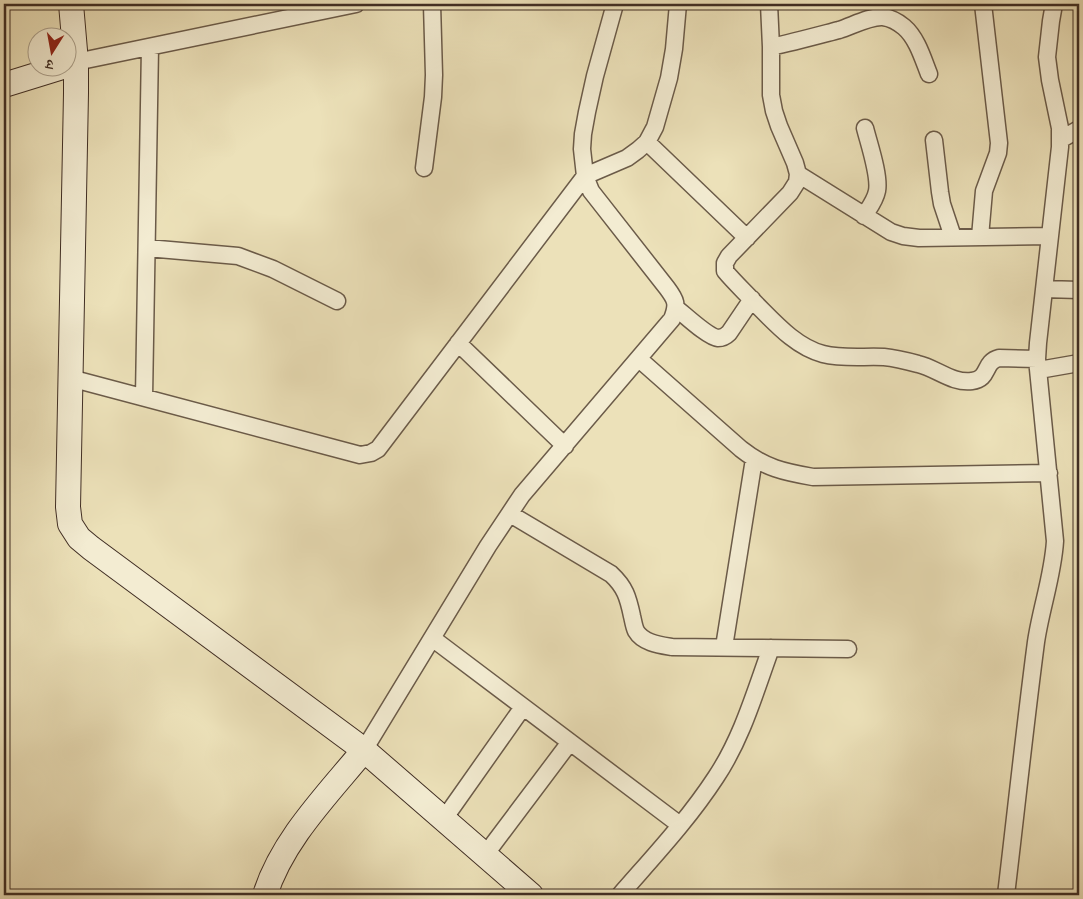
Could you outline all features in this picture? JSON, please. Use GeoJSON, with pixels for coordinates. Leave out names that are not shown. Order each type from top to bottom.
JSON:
{"type":"FeatureCollection","features":[{"type":"Feature","properties":{"kind":"street"},"geometry":{"type":"LineString","coordinates":[[69,28],[71,4]]}},
{"type":"Feature","properties":{"kind":"street"},"geometry":{"type":"LineString","coordinates":[[78,63],[356,4]]}},
{"type":"Feature","properties":{"kind":"street"},"geometry":{"type":"LineString","coordinates":[[424,168],[434,82],[432,4]]}},
{"type":"Feature","properties":{"kind":"street"},"geometry":{"type":"LineString","coordinates":[[265,895],[278,862],[296,833],[364,750],[488,546],[522,495],[672,319],[676,308],[674,298],[591,191],[585,176],[582,150],[586,112],[615,4]]}},
{"type":"Feature","properties":{"kind":"street"},"geometry":{"type":"LineString","coordinates":[[70,378],[360,455],[378,449],[585,176],[627,158],[647,142],[669,78],[678,4]]}},
{"type":"Feature","properties":{"kind":"street"},"geometry":{"type":"LineString","coordinates":[[769,4],[770,81],[774,112],[798,174],[790,192],[729,256],[725,263],[725,271],[790,336],[812,350],[824,354],[842,357],[885,357],[921,364],[956,379],[972,382],[984,376],[990,362],[999,358],[1038,364],[1079,363]]}},
{"type":"Feature","properties":{"kind":"street"},"geometry":{"type":"LineString","coordinates":[[980,237],[984,191],[995,162],[999,143],[983,4]]}},
{"type":"Feature","properties":{"kind":"street"},"geometry":{"type":"LineString","coordinates":[[1006,895],[1036,644],[1054,558],[1055,541],[1038,364],[1060,140],[1060,128],[1050,80],[1048,57],[1054,4]]}},
{"type":"Feature","properties":{"kind":"street"},"geometry":{"type":"LineString","coordinates":[[771,47],[883,17],[894,20],[904,26],[909,32],[929,74]]}},
{"type":"Feature","properties":{"kind":"street"},"geometry":{"type":"LineString","coordinates":[[144,397],[150,47]]}},
{"type":"Feature","properties":{"kind":"street"},"geometry":{"type":"LineString","coordinates":[[4,85],[28,77]]}},
{"type":"Feature","properties":{"kind":"street"},"geometry":{"type":"LineString","coordinates":[[67,78],[70,378],[68,507],[70,524],[79,538],[91,548],[364,750],[531,895]]}},
{"type":"Feature","properties":{"kind":"street"},"geometry":{"type":"LineString","coordinates":[[864,216],[872,205],[878,185],[865,128]]}},
{"type":"Feature","properties":{"kind":"street"},"geometry":{"type":"LineString","coordinates":[[1060,140],[1079,129]]}},
{"type":"Feature","properties":{"kind":"street"},"geometry":{"type":"LineString","coordinates":[[934,140],[942,204],[953,237]]}},
{"type":"Feature","properties":{"kind":"street"},"geometry":{"type":"LineString","coordinates":[[647,142],[747,238]]}},
{"type":"Feature","properties":{"kind":"street"},"geometry":{"type":"LineString","coordinates":[[798,174],[879,226],[902,236],[919,238],[1050,236]]}},
{"type":"Feature","properties":{"kind":"street"},"geometry":{"type":"LineString","coordinates":[[147,248],[238,256],[272,268],[337,301]]}},
{"type":"Feature","properties":{"kind":"street"},"geometry":{"type":"LineString","coordinates":[[1044,289],[1079,290]]}},
{"type":"Feature","properties":{"kind":"street"},"geometry":{"type":"LineString","coordinates":[[676,308],[703,330],[718,338],[725,337],[729,333],[752,300]]}},
{"type":"Feature","properties":{"kind":"street"},"geometry":{"type":"LineString","coordinates":[[458,344],[564,446]]}},
{"type":"Feature","properties":{"kind":"street"},"geometry":{"type":"LineString","coordinates":[[639,358],[741,450],[769,467],[813,477],[1049,473]]}},
{"type":"Feature","properties":{"kind":"street"},"geometry":{"type":"LineString","coordinates":[[724,648],[754,459]]}},
{"type":"Feature","properties":{"kind":"street"},"geometry":{"type":"LineString","coordinates":[[510,514],[616,578],[626,592],[637,632],[655,644],[672,647],[848,649]]}},
{"type":"Feature","properties":{"kind":"street"},"geometry":{"type":"LineString","coordinates":[[432,638],[680,825]]}},
{"type":"Feature","properties":{"kind":"street"},"geometry":{"type":"LineString","coordinates":[[620,895],[680,825],[717,776],[743,725],[771,648]]}},
{"type":"Feature","properties":{"kind":"street"},"geometry":{"type":"LineString","coordinates":[[444,819],[524,707]]}},
{"type":"Feature","properties":{"kind":"street"},"geometry":{"type":"LineString","coordinates":[[485,855],[570,742]]}}]}
